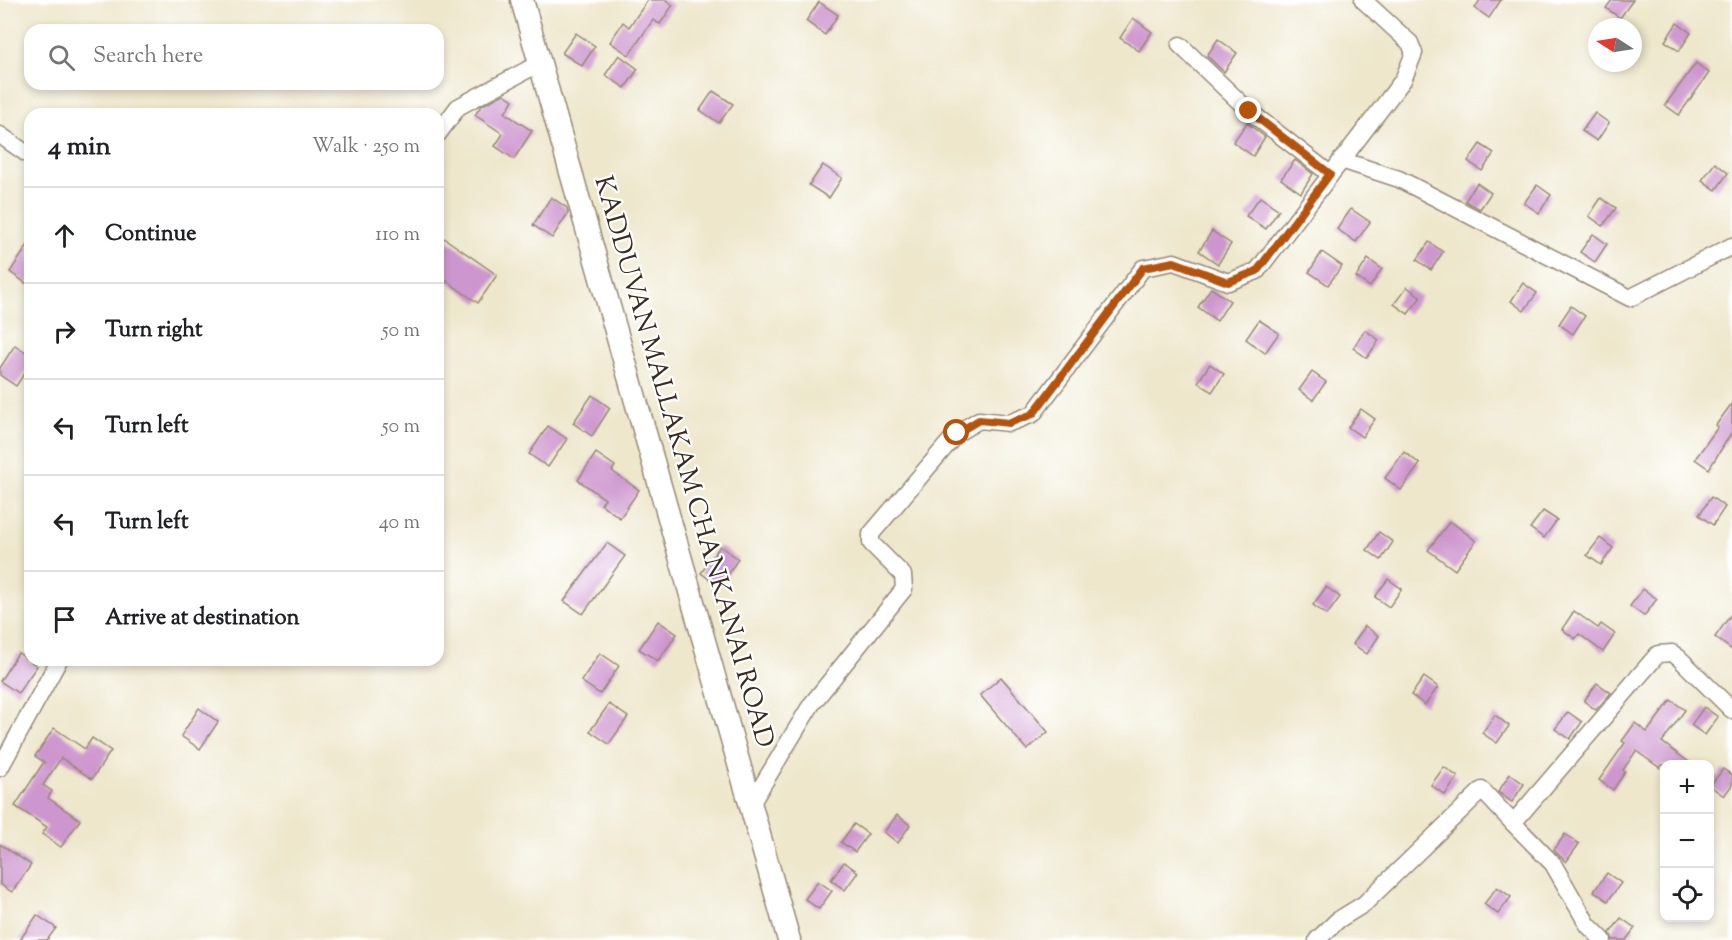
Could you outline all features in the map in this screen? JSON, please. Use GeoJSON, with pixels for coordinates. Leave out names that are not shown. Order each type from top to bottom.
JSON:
{"type":"FeatureCollection","features":[{"type":"Feature","properties":{"kind":"main road","name":"KADDUVAN MALLAKAM CHANKANAI ROAD"},"geometry":{"type":"LineString","coordinates":[[522,0],[789,940]]}},
{"type":"Feature","properties":{"kind":"street"},"geometry":{"type":"LineString","coordinates":[[751,804],[811,705],[904,589],[903,575],[871,543],[871,534],[957,433],[979,420],[1009,423],[1033,414],[1143,268],[1174,262],[1228,282],[1257,271],[1403,80],[1414,53],[1410,43],[1363,0]]}},
{"type":"Feature","properties":{"kind":"street"},"geometry":{"type":"LineString","coordinates":[[1180,45],[1249,111],[1330,174]]}},
{"type":"Feature","properties":{"kind":"street"},"geometry":{"type":"LineString","coordinates":[[444,126],[458,107],[540,63]]}},
{"type":"Feature","properties":{"kind":"street"},"geometry":{"type":"LineString","coordinates":[[0,135],[24,152]]}},
{"type":"Feature","properties":{"kind":"street"},"geometry":{"type":"LineString","coordinates":[[1341,160],[1399,179],[1630,298],[1732,246]]}},
{"type":"Feature","properties":{"kind":"street"},"geometry":{"type":"LineString","coordinates":[[1513,823],[1658,654],[1672,653],[1679,658],[1732,710]]}},
{"type":"Feature","properties":{"kind":"street"},"geometry":{"type":"LineString","coordinates":[[0,768],[56,666]]}},
{"type":"Feature","properties":{"kind":"street"},"geometry":{"type":"LineString","coordinates":[[1317,940],[1338,920],[1364,904],[1482,790],[1553,864],[1588,925],[1603,940]]}},
{"type":"Feature","properties":{"kind":"building"},"geometry":{"type":"Polygon","coordinates":[[[648,0],[666,0],[673,5],[660,24],[653,20],[629,55],[610,42],[623,22],[629,27],[648,0]]]}},
{"type":"Feature","properties":{"kind":"building"},"geometry":{"type":"Polygon","coordinates":[[[1480,0],[1501,0],[1489,18],[1475,8],[1480,0]]]}},
{"type":"Feature","properties":{"kind":"building"},"geometry":{"type":"Polygon","coordinates":[[[1612,0],[1633,0],[1620,18],[1606,8],[1612,0]]]}},
{"type":"Feature","properties":{"kind":"building"},"geometry":{"type":"Polygon","coordinates":[[[819,2],[838,15],[825,35],[806,21],[819,2]]]}},
{"type":"Feature","properties":{"kind":"building"},"geometry":{"type":"Polygon","coordinates":[[[1133,18],[1152,32],[1139,51],[1120,38],[1133,18]]]}},
{"type":"Feature","properties":{"kind":"building"},"geometry":{"type":"Polygon","coordinates":[[[1677,23],[1691,33],[1679,51],[1665,41],[1677,23]]]}},
{"type":"Feature","properties":{"kind":"building"},"geometry":{"type":"Polygon","coordinates":[[[576,33],[595,46],[582,66],[562,53],[576,33]]]}},
{"type":"Feature","properties":{"kind":"building"},"geometry":{"type":"Polygon","coordinates":[[[1218,39],[1237,53],[1224,72],[1207,56],[1218,39]]]}},
{"type":"Feature","properties":{"kind":"building"},"geometry":{"type":"Polygon","coordinates":[[[619,55],[638,69],[625,88],[605,75],[619,55]]]}},
{"type":"Feature","properties":{"kind":"building"},"geometry":{"type":"Polygon","coordinates":[[[1696,63],[1709,73],[1679,115],[1665,105],[1696,63]]]}},
{"type":"Feature","properties":{"kind":"building"},"geometry":{"type":"Polygon","coordinates":[[[713,91],[733,104],[719,123],[700,110],[713,91]]]}},
{"type":"Feature","properties":{"kind":"building"},"geometry":{"type":"Polygon","coordinates":[[[504,94],[513,100],[505,113],[532,131],[514,159],[495,146],[503,134],[475,115],[481,106],[504,94]]]}},
{"type":"Feature","properties":{"kind":"building"},"geometry":{"type":"Polygon","coordinates":[[[1595,113],[1609,123],[1597,141],[1582,131],[1595,113]]]}},
{"type":"Feature","properties":{"kind":"building"},"geometry":{"type":"Polygon","coordinates":[[[1247,123],[1265,137],[1253,156],[1233,142],[1247,123]]]}},
{"type":"Feature","properties":{"kind":"building"},"geometry":{"type":"Polygon","coordinates":[[[1480,144],[1494,153],[1482,171],[1468,161],[1480,144]]]}},
{"type":"Feature","properties":{"kind":"building"},"geometry":{"type":"Polygon","coordinates":[[[1295,160],[1313,174],[1301,193],[1281,179],[1295,160]]]}},
{"type":"Feature","properties":{"kind":"building"},"geometry":{"type":"Polygon","coordinates":[[[1715,163],[1728,173],[1716,190],[1702,180],[1715,163]]]}},
{"type":"Feature","properties":{"kind":"building"},"geometry":{"type":"Polygon","coordinates":[[[823,165],[842,178],[829,198],[809,185],[823,165]]]}},
{"type":"Feature","properties":{"kind":"building"},"geometry":{"type":"Polygon","coordinates":[[[1477,183],[1491,193],[1480,209],[1465,201],[1477,183]]]}},
{"type":"Feature","properties":{"kind":"building"},"geometry":{"type":"Polygon","coordinates":[[[1537,185],[1551,195],[1539,213],[1524,203],[1537,185]]]}},
{"type":"Feature","properties":{"kind":"building"},"geometry":{"type":"Polygon","coordinates":[[[551,197],[567,208],[568,213],[552,238],[533,225],[551,197]]]}},
{"type":"Feature","properties":{"kind":"building"},"geometry":{"type":"Polygon","coordinates":[[[1260,197],[1279,210],[1266,229],[1246,216],[1260,197]]]}},
{"type":"Feature","properties":{"kind":"building"},"geometry":{"type":"Polygon","coordinates":[[[1601,198],[1616,208],[1603,226],[1589,216],[1601,198]]]}},
{"type":"Feature","properties":{"kind":"building"},"geometry":{"type":"Polygon","coordinates":[[[1351,209],[1370,222],[1356,242],[1337,229],[1351,209]]]}},
{"type":"Feature","properties":{"kind":"building"},"geometry":{"type":"Polygon","coordinates":[[[1212,231],[1231,244],[1218,264],[1199,251],[1212,231]]]}},
{"type":"Feature","properties":{"kind":"building"},"geometry":{"type":"Polygon","coordinates":[[[1593,234],[1607,244],[1595,262],[1580,252],[1593,234]]]}},
{"type":"Feature","properties":{"kind":"building"},"geometry":{"type":"Polygon","coordinates":[[[444,238],[497,275],[478,303],[444,279],[444,238]]]}},
{"type":"Feature","properties":{"kind":"building"},"geometry":{"type":"Polygon","coordinates":[[[1429,242],[1443,252],[1431,270],[1417,260],[1429,242]]]}},
{"type":"Feature","properties":{"kind":"building"},"geometry":{"type":"Polygon","coordinates":[[[24,251],[24,282],[10,272],[24,251]]]}},
{"type":"Feature","properties":{"kind":"building"},"geometry":{"type":"Polygon","coordinates":[[[1322,252],[1342,266],[1328,285],[1309,272],[1322,252]]]}},
{"type":"Feature","properties":{"kind":"building"},"geometry":{"type":"Polygon","coordinates":[[[1368,259],[1382,269],[1370,287],[1356,277],[1368,259]]]}},
{"type":"Feature","properties":{"kind":"building"},"geometry":{"type":"Polygon","coordinates":[[[1523,283],[1537,293],[1524,311],[1511,301],[1523,283]]]}},
{"type":"Feature","properties":{"kind":"building"},"geometry":{"type":"Polygon","coordinates":[[[1407,287],[1421,297],[1408,314],[1394,304],[1407,287]]]}},
{"type":"Feature","properties":{"kind":"building"},"geometry":{"type":"Polygon","coordinates":[[[1211,288],[1230,301],[1217,321],[1198,307],[1211,288]]]}},
{"type":"Feature","properties":{"kind":"building"},"geometry":{"type":"Polygon","coordinates":[[[1571,306],[1585,316],[1573,334],[1559,324],[1571,306]]]}},
{"type":"Feature","properties":{"kind":"building"},"geometry":{"type":"Polygon","coordinates":[[[1259,320],[1279,333],[1265,353],[1246,339],[1259,320]]]}},
{"type":"Feature","properties":{"kind":"building"},"geometry":{"type":"Polygon","coordinates":[[[1365,330],[1379,340],[1367,358],[1353,348],[1365,330]]]}},
{"type":"Feature","properties":{"kind":"building"},"geometry":{"type":"Polygon","coordinates":[[[15,345],[24,351],[24,374],[16,386],[0,375],[0,368],[15,345]]]}},
{"type":"Feature","properties":{"kind":"building"},"geometry":{"type":"Polygon","coordinates":[[[1210,364],[1224,374],[1212,392],[1198,382],[1210,364]]]}},
{"type":"Feature","properties":{"kind":"building"},"geometry":{"type":"Polygon","coordinates":[[[1312,372],[1326,382],[1313,400],[1299,390],[1312,372]]]}},
{"type":"Feature","properties":{"kind":"building"},"geometry":{"type":"Polygon","coordinates":[[[592,395],[610,408],[592,436],[573,423],[592,395]]]}},
{"type":"Feature","properties":{"kind":"building"},"geometry":{"type":"Polygon","coordinates":[[[1732,403],[1732,432],[1709,469],[1695,459],[1732,403]]]}},
{"type":"Feature","properties":{"kind":"building"},"geometry":{"type":"Polygon","coordinates":[[[1361,409],[1375,419],[1362,437],[1348,427],[1361,409]]]}},
{"type":"Feature","properties":{"kind":"building"},"geometry":{"type":"Polygon","coordinates":[[[548,426],[567,439],[548,467],[529,454],[548,426]]]}},
{"type":"Feature","properties":{"kind":"building"},"geometry":{"type":"Polygon","coordinates":[[[1404,452],[1420,464],[1401,490],[1385,478],[1404,452]]]}},
{"type":"Feature","properties":{"kind":"building"},"geometry":{"type":"Polygon","coordinates":[[[596,453],[615,466],[612,471],[639,490],[620,518],[601,504],[605,499],[578,480],[596,453]]]}},
{"type":"Feature","properties":{"kind":"building"},"geometry":{"type":"Polygon","coordinates":[[[1711,497],[1725,507],[1713,525],[1699,515],[1711,497]]]}},
{"type":"Feature","properties":{"kind":"building"},"geometry":{"type":"Polygon","coordinates":[[[1543,511],[1557,520],[1544,538],[1530,528],[1543,511]]]}},
{"type":"Feature","properties":{"kind":"building"},"geometry":{"type":"Polygon","coordinates":[[[1450,521],[1476,541],[1455,570],[1428,550],[1450,521]]]}},
{"type":"Feature","properties":{"kind":"building"},"geometry":{"type":"Polygon","coordinates":[[[1379,532],[1393,542],[1381,560],[1367,550],[1379,532]]]}},
{"type":"Feature","properties":{"kind":"building"},"geometry":{"type":"Polygon","coordinates":[[[1600,538],[1613,548],[1601,565],[1587,555],[1600,538]]]}},
{"type":"Feature","properties":{"kind":"building"},"geometry":{"type":"Polygon","coordinates":[[[607,543],[625,556],[583,614],[564,601],[607,543]]]}},
{"type":"Feature","properties":{"kind":"building"},"geometry":{"type":"Polygon","coordinates":[[[720,546],[738,559],[720,587],[701,573],[720,546]]]}},
{"type":"Feature","properties":{"kind":"building"},"geometry":{"type":"Polygon","coordinates":[[[1388,579],[1402,589],[1389,607],[1375,597],[1388,579]]]}},
{"type":"Feature","properties":{"kind":"building"},"geometry":{"type":"Polygon","coordinates":[[[1326,587],[1340,597],[1327,615],[1313,605],[1326,587]]]}},
{"type":"Feature","properties":{"kind":"building"},"geometry":{"type":"Polygon","coordinates":[[[1643,589],[1657,599],[1644,616],[1630,606],[1643,589]]]}},
{"type":"Feature","properties":{"kind":"building"},"geometry":{"type":"Polygon","coordinates":[[[1574,611],[1598,628],[1601,624],[1615,634],[1603,652],[1579,634],[1575,639],[1562,629],[1574,611]]]}},
{"type":"Feature","properties":{"kind":"building"},"geometry":{"type":"Polygon","coordinates":[[[1732,613],[1732,650],[1715,637],[1732,613]]]}},
{"type":"Feature","properties":{"kind":"building"},"geometry":{"type":"Polygon","coordinates":[[[658,621],[677,634],[658,661],[639,649],[658,621]]]}},
{"type":"Feature","properties":{"kind":"building"},"geometry":{"type":"Polygon","coordinates":[[[1365,626],[1379,636],[1367,654],[1353,644],[1365,626]]]}},
{"type":"Feature","properties":{"kind":"building"},"geometry":{"type":"Polygon","coordinates":[[[18,653],[24,657],[24,666],[37,666],[18,693],[0,681],[18,653]]]}},
{"type":"Feature","properties":{"kind":"building"},"geometry":{"type":"Polygon","coordinates":[[[600,653],[619,666],[600,694],[581,681],[600,653]]]}},
{"type":"Feature","properties":{"kind":"building"},"geometry":{"type":"Polygon","coordinates":[[[1001,677],[1048,732],[1027,750],[980,695],[1001,677]]]}},
{"type":"Feature","properties":{"kind":"building"},"geometry":{"type":"Polygon","coordinates":[[[1424,677],[1438,687],[1425,705],[1411,695],[1424,677]]]}},
{"type":"Feature","properties":{"kind":"building"},"geometry":{"type":"Polygon","coordinates":[[[1597,683],[1611,693],[1596,710],[1584,701],[1597,683]]]}},
{"type":"Feature","properties":{"kind":"building"},"geometry":{"type":"Polygon","coordinates":[[[1671,700],[1685,710],[1662,742],[1686,760],[1660,760],[1660,768],[1636,751],[1613,790],[1599,780],[1625,743],[1622,741],[1635,723],[1647,732],[1671,700]]]}},
{"type":"Feature","properties":{"kind":"building"},"geometry":{"type":"Polygon","coordinates":[[[609,704],[628,717],[609,744],[590,731],[609,704]]]}},
{"type":"Feature","properties":{"kind":"building"},"geometry":{"type":"Polygon","coordinates":[[[1704,707],[1718,717],[1705,735],[1691,725],[1704,707]]]}},
{"type":"Feature","properties":{"kind":"building"},"geometry":{"type":"Polygon","coordinates":[[[199,708],[218,722],[200,749],[181,736],[199,708]]]}},
{"type":"Feature","properties":{"kind":"building"},"geometry":{"type":"Polygon","coordinates":[[[1568,712],[1582,722],[1570,739],[1555,729],[1568,712]]]}},
{"type":"Feature","properties":{"kind":"building"},"geometry":{"type":"Polygon","coordinates":[[[1495,715],[1509,726],[1497,743],[1482,733],[1495,715]]]}},
{"type":"Feature","properties":{"kind":"building"},"geometry":{"type":"Polygon","coordinates":[[[54,728],[85,749],[92,738],[111,751],[92,779],[61,758],[43,785],[52,791],[48,798],[80,820],[61,847],[42,834],[47,827],[15,806],[44,762],[35,756],[54,728]]]}},
{"type":"Feature","properties":{"kind":"building"},"geometry":{"type":"Polygon","coordinates":[[[1444,767],[1458,777],[1445,795],[1431,785],[1444,767]]]}},
{"type":"Feature","properties":{"kind":"building"},"geometry":{"type":"Polygon","coordinates":[[[1723,769],[1732,775],[1732,785],[1724,796],[1714,789],[1714,781],[1723,769]]]}},
{"type":"Feature","properties":{"kind":"building"},"geometry":{"type":"Polygon","coordinates":[[[1510,774],[1524,784],[1512,802],[1498,792],[1510,774]]]}},
{"type":"Feature","properties":{"kind":"building"},"geometry":{"type":"Polygon","coordinates":[[[897,815],[910,825],[898,843],[884,832],[897,815]]]}},
{"type":"Feature","properties":{"kind":"building"},"geometry":{"type":"Polygon","coordinates":[[[854,824],[868,834],[855,852],[841,842],[854,824]]]}},
{"type":"Feature","properties":{"kind":"building"},"geometry":{"type":"Polygon","coordinates":[[[1565,834],[1579,844],[1566,862],[1554,850],[1565,834]]]}},
{"type":"Feature","properties":{"kind":"building"},"geometry":{"type":"Polygon","coordinates":[[[0,844],[31,865],[12,892],[0,884],[0,844]]]}},
{"type":"Feature","properties":{"kind":"building"},"geometry":{"type":"Polygon","coordinates":[[[844,862],[858,872],[845,890],[831,880],[844,862]]]}},
{"type":"Feature","properties":{"kind":"building"},"geometry":{"type":"Polygon","coordinates":[[[1607,873],[1621,883],[1608,901],[1594,891],[1607,873]]]}},
{"type":"Feature","properties":{"kind":"building"},"geometry":{"type":"Polygon","coordinates":[[[818,881],[832,891],[819,909],[805,899],[818,881]]]}},
{"type":"Feature","properties":{"kind":"building"},"geometry":{"type":"Polygon","coordinates":[[[1497,887],[1511,897],[1498,914],[1484,904],[1497,887]]]}},
{"type":"Feature","properties":{"kind":"building"},"geometry":{"type":"Polygon","coordinates":[[[37,915],[56,928],[47,940],[20,940],[37,915]]]}},
{"type":"Feature","properties":{"kind":"building"},"geometry":{"type":"Polygon","coordinates":[[[1621,918],[1635,928],[1626,940],[1613,940],[1610,933],[1621,918]]]}},
{"type":"Feature","properties":{"kind":"route"},"geometry":{"type":"LineString","coordinates":[[957,433],[979,420],[1009,423],[1033,414],[1143,268],[1174,262],[1228,282],[1257,271],[1330,174],[1249,111]]}}]}
